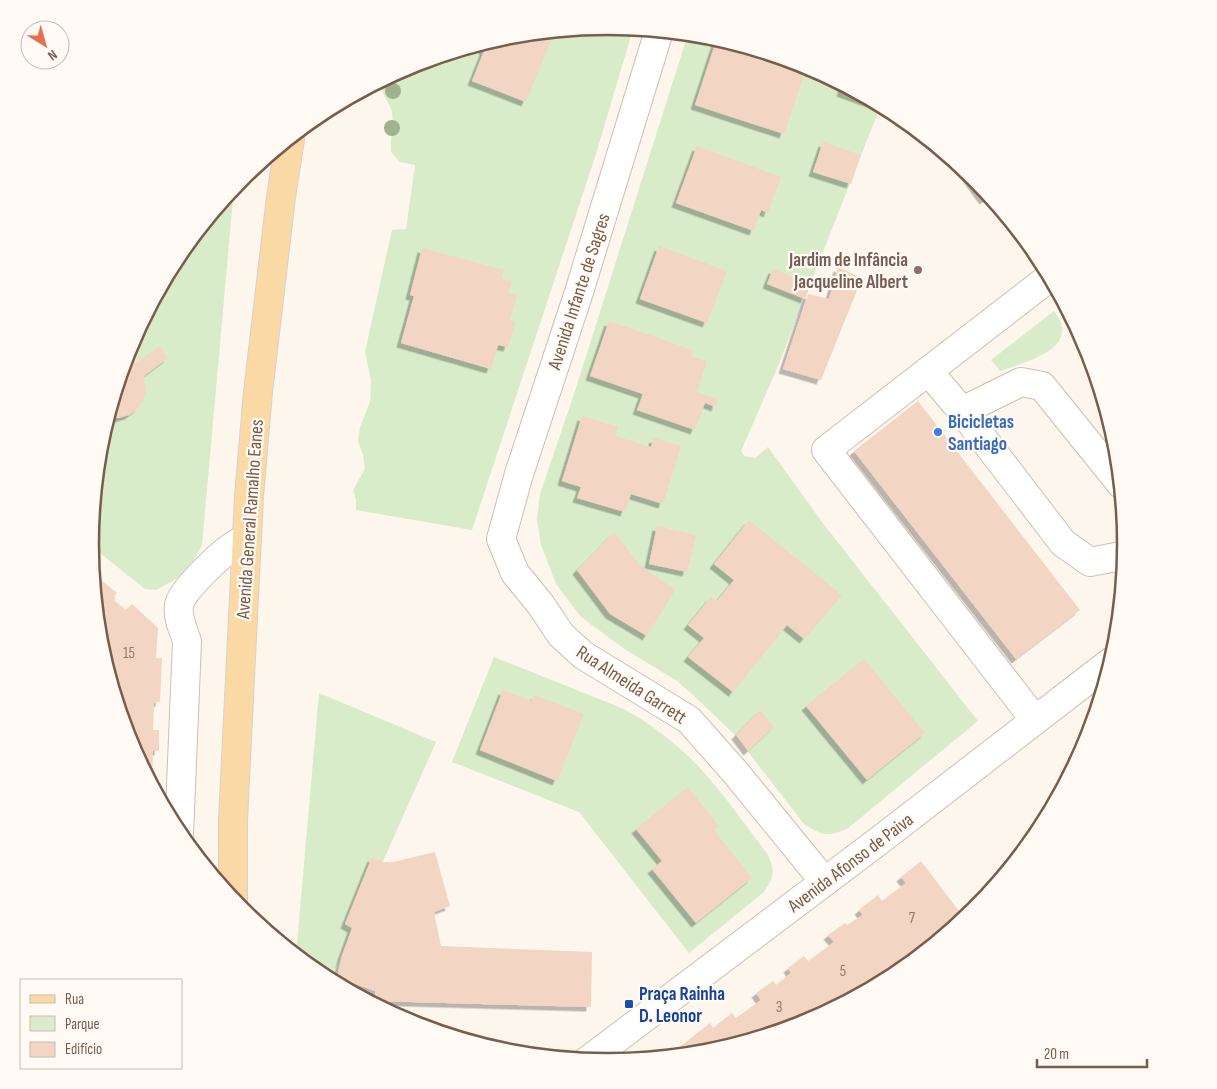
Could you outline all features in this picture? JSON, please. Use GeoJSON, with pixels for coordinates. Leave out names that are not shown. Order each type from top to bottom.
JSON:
{"type":"FeatureCollection","features":[{"type":"Feature","properties":{"kind":"main road","name":"Avenida General Ramalho Eanes"},"geometry":{"type":"LineString","coordinates":[[233,889],[232,820],[247,539],[258,392],[281,196],[289,148]]}},
{"type":"Feature","properties":{"kind":"street","name":"Avenida Infante de Sagres"},"geometry":{"type":"LineString","coordinates":[[504,550],[501,539],[519,474],[579,292],[657,37]]}},
{"type":"Feature","properties":{"kind":"street"},"geometry":{"type":"LineString","coordinates":[[1036,720],[826,450],[1044,281]]}},
{"type":"Feature","properties":{"kind":"street"},"geometry":{"type":"LineString","coordinates":[[928,371],[962,411],[1063,543],[1090,562],[1118,557]]}},
{"type":"Feature","properties":{"kind":"street"},"geometry":{"type":"LineString","coordinates":[[962,411],[1021,382],[1042,386],[1113,475]]}},
{"type":"Feature","properties":{"kind":"street"},"geometry":{"type":"LineString","coordinates":[[180,819],[187,642],[184,628],[178,618],[179,603],[186,590],[207,570],[233,546],[247,539]]}},
{"type":"Feature","properties":{"kind":"street","name":"Rua Almeida Garrett"},"geometry":{"type":"LineString","coordinates":[[504,550],[515,573],[562,635],[583,655],[689,720],[736,772],[824,881]]}},
{"type":"Feature","properties":{"kind":"street","name":"Avenida Afonso de Paiva"},"geometry":{"type":"LineString","coordinates":[[597,1054],[1103,667]]}},
{"type":"Feature","properties":{"kind":"green space"},"geometry":{"type":"Polygon","coordinates":[[[575,36],[631,36],[596,154],[472,530],[356,510],[353,490],[365,469],[358,441],[360,427],[370,402],[371,380],[365,352],[392,230],[406,229],[415,165],[400,162],[391,152],[392,112],[382,88],[414,74],[477,52],[542,39],[575,36]]]}},
{"type":"Feature","properties":{"kind":"green space"},"geometry":{"type":"Polygon","coordinates":[[[686,41],[740,52],[772,62],[834,88],[878,112],[776,371],[741,451],[744,456],[755,458],[768,447],[822,522],[978,721],[847,829],[834,834],[824,834],[804,824],[735,735],[677,681],[623,648],[581,617],[556,584],[541,545],[537,520],[540,494],[574,394],[686,41]]]}},
{"type":"Feature","properties":{"kind":"green space"},"geometry":{"type":"Polygon","coordinates":[[[233,200],[202,545],[187,573],[156,590],[145,589],[99,552],[103,478],[116,413],[138,350],[167,290],[204,234],[233,200]]]}},
{"type":"Feature","properties":{"kind":"green space"},"geometry":{"type":"Polygon","coordinates":[[[1054,311],[1061,324],[1062,335],[1057,344],[1048,352],[1036,358],[1000,371],[991,360],[1054,311]]]}},
{"type":"Feature","properties":{"kind":"green space"},"geometry":{"type":"Polygon","coordinates":[[[494,657],[624,709],[658,731],[679,748],[716,786],[767,853],[773,873],[764,892],[689,953],[579,812],[452,762],[494,657]]]}},
{"type":"Feature","properties":{"kind":"green space"},"geometry":{"type":"Polygon","coordinates":[[[319,693],[436,742],[333,973],[297,948],[319,693]]]}},
{"type":"Feature","properties":{"kind":"building"},"geometry":{"type":"Polygon","coordinates":[[[552,38],[526,102],[472,81],[484,51],[552,38]]]}},
{"type":"Feature","properties":{"kind":"building"},"geometry":{"type":"Polygon","coordinates":[[[714,46],[757,57],[757,59],[804,75],[784,134],[695,105],[714,46]]]}},
{"type":"Feature","properties":{"kind":"building"},"geometry":{"type":"Polygon","coordinates":[[[823,142],[861,155],[851,184],[813,172],[823,142]]]}},
{"type":"Feature","properties":{"kind":"building"},"geometry":{"type":"Polygon","coordinates":[[[697,146],[781,177],[768,213],[761,210],[754,231],[676,203],[697,146]]]}},
{"type":"Feature","properties":{"kind":"building"},"geometry":{"type":"Polygon","coordinates":[[[659,246],[727,271],[707,323],[640,299],[659,246]]]}},
{"type":"Feature","properties":{"kind":"building"},"geometry":{"type":"Polygon","coordinates":[[[422,248],[504,270],[501,279],[512,281],[508,293],[517,296],[510,320],[516,322],[508,347],[498,345],[491,369],[401,343],[414,296],[410,295],[422,248]]]}},
{"type":"Feature","properties":{"kind":"building"},"geometry":{"type":"Polygon","coordinates":[[[838,267],[862,278],[821,380],[783,369],[808,294],[829,299],[838,267]]]}},
{"type":"Feature","properties":{"kind":"building"},"geometry":{"type":"Polygon","coordinates":[[[773,269],[811,284],[805,299],[767,284],[773,269]]]}},
{"type":"Feature","properties":{"kind":"building"},"geometry":{"type":"Polygon","coordinates":[[[609,321],[693,350],[691,356],[707,361],[697,392],[718,399],[716,407],[705,403],[695,430],[637,410],[643,394],[590,376],[609,321]]]}},
{"type":"Feature","properties":{"kind":"building"},"geometry":{"type":"Polygon","coordinates":[[[160,346],[168,358],[144,376],[146,391],[143,401],[137,409],[129,415],[115,418],[126,381],[134,364],[160,346]]]}},
{"type":"Feature","properties":{"kind":"building"},"geometry":{"type":"Polygon","coordinates":[[[918,401],[1080,610],[1016,659],[854,451],[918,401]]]}},
{"type":"Feature","properties":{"kind":"building"},"geometry":{"type":"Polygon","coordinates":[[[582,416],[618,427],[615,436],[651,447],[654,438],[681,446],[663,504],[631,494],[625,512],[577,498],[581,487],[562,481],[582,416]]]}},
{"type":"Feature","properties":{"kind":"building"},"geometry":{"type":"Polygon","coordinates":[[[749,520],[842,595],[804,639],[787,625],[733,692],[688,657],[704,638],[688,625],[711,597],[717,601],[734,580],[714,564],[749,520]]]}},
{"type":"Feature","properties":{"kind":"building"},"geometry":{"type":"Polygon","coordinates":[[[657,526],[696,535],[687,572],[649,564],[657,526]]]}},
{"type":"Feature","properties":{"kind":"building"},"geometry":{"type":"Polygon","coordinates":[[[614,532],[640,565],[675,590],[647,636],[610,614],[577,570],[614,532]]]}},
{"type":"Feature","properties":{"kind":"building"},"geometry":{"type":"Polygon","coordinates":[[[100,579],[117,593],[114,596],[116,598],[114,600],[126,610],[132,604],[158,628],[156,658],[162,658],[160,702],[154,703],[153,730],[159,730],[159,751],[153,751],[152,771],[126,708],[116,676],[103,611],[100,579]]]}},
{"type":"Feature","properties":{"kind":"building"},"geometry":{"type":"Polygon","coordinates":[[[864,659],[925,733],[867,780],[806,706],[864,659]]]}},
{"type":"Feature","properties":{"kind":"building"},"geometry":{"type":"Polygon","coordinates":[[[503,690],[532,701],[535,695],[584,714],[557,781],[480,750],[503,690]]]}},
{"type":"Feature","properties":{"kind":"building"},"geometry":{"type":"Polygon","coordinates":[[[760,710],[774,727],[748,751],[736,735],[760,710]]]}},
{"type":"Feature","properties":{"kind":"building"},"geometry":{"type":"Polygon","coordinates":[[[688,787],[719,826],[714,830],[752,878],[696,923],[652,869],[662,861],[636,829],[688,787]]]}},
{"type":"Feature","properties":{"kind":"building"},"geometry":{"type":"Polygon","coordinates":[[[435,852],[450,906],[434,912],[441,946],[592,952],[591,1007],[384,1001],[375,997],[375,991],[337,976],[352,928],[345,924],[372,857],[384,862],[393,862],[435,852]]]}},
{"type":"Feature","properties":{"kind":"building"},"geometry":{"type":"Polygon","coordinates":[[[921,861],[960,913],[919,949],[892,968],[834,1001],[772,1027],[740,1037],[676,1050],[710,1023],[713,1028],[732,1013],[736,1018],[761,1000],[756,993],[773,981],[776,985],[791,973],[788,968],[804,956],[808,961],[834,942],[828,935],[845,923],[847,925],[863,915],[859,910],[878,895],[882,901],[906,883],[901,877],[921,861]]]}},
{"type":"Feature","properties":{"kind":"place","name":"Jardim de Infância Jacqueline Albert"},"geometry":{"type":"Point","coordinates":[918,270]}},
{"type":"Feature","properties":{"kind":"place","name":"Bicicletas Santiago"},"geometry":{"type":"Point","coordinates":[938,432]}},
{"type":"Feature","properties":{"kind":"place","name":"Praça Rainha D. Leonor"},"geometry":{"type":"Point","coordinates":[629,1004]}}]}
